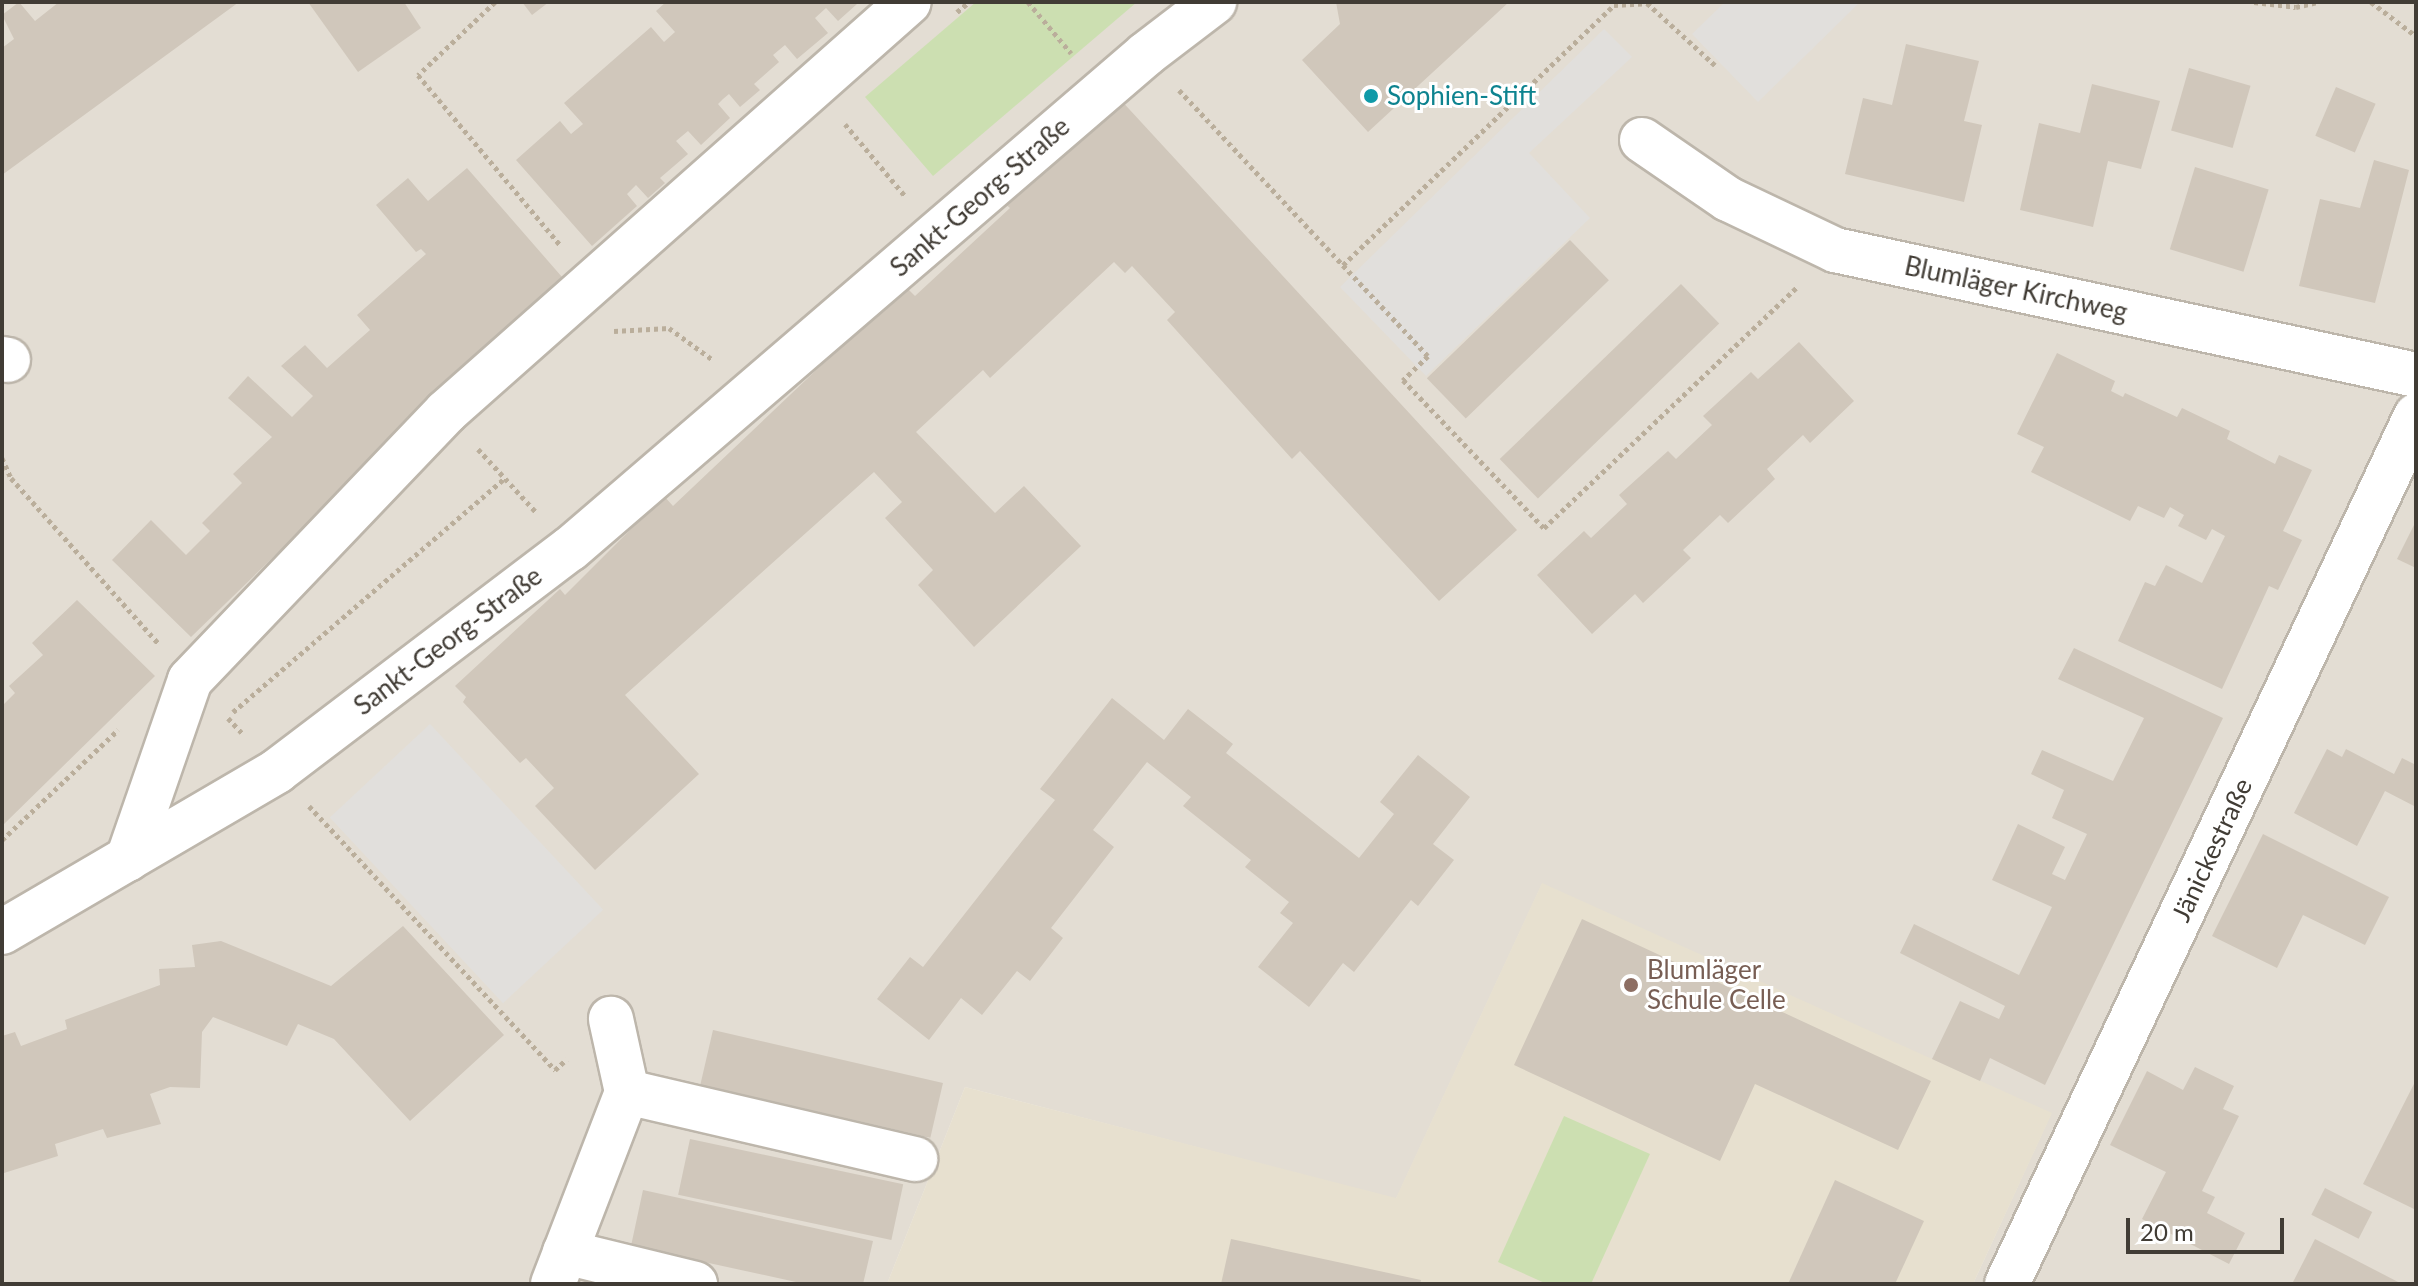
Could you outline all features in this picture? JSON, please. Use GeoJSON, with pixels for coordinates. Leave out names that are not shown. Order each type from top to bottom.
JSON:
{"type":"FeatureCollection","features":[{"type":"Feature","properties":{"kind":"street"},"geometry":{"type":"LineString","coordinates":[[128,859],[190,680],[446,412],[909,2]]}},
{"type":"Feature","properties":{"kind":"street","name":"Sankt-Georg-Straße"},"geometry":{"type":"LineString","coordinates":[[2,932],[277,771],[570,549],[1146,54],[1214,2]]}},
{"type":"Feature","properties":{"kind":"street","name":"Blumläger Kirchweg"},"geometry":{"type":"LineString","coordinates":[[1642,140],[1728,199],[1835,250],[2416,375]]}},
{"type":"Feature","properties":{"kind":"street","name":"Jänickestraße"},"geometry":{"type":"LineString","coordinates":[[2007,1284],[2416,416]]}},
{"type":"Feature","properties":{"kind":"street"},"geometry":{"type":"LineString","coordinates":[[611,1019],[627,1092],[559,1268],[695,1284]]}},
{"type":"Feature","properties":{"kind":"street"},"geometry":{"type":"LineString","coordinates":[[627,1092],[915,1159]]}},
{"type":"Feature","properties":{"kind":"path"},"geometry":{"type":"LineString","coordinates":[[495,2],[418,75],[580,293],[599,332],[669,328],[720,365],[748,396]]}},
{"type":"Feature","properties":{"kind":"path"},"geometry":{"type":"LineString","coordinates":[[1028,2],[1104,91]]}},
{"type":"Feature","properties":{"kind":"path"},"geometry":{"type":"LineString","coordinates":[[2254,2],[2296,7],[2317,2]]}},
{"type":"Feature","properties":{"kind":"path"},"geometry":{"type":"LineString","coordinates":[[2371,2],[2416,36]]}},
{"type":"Feature","properties":{"kind":"path"},"geometry":{"type":"LineString","coordinates":[[1343,265],[1614,5],[1647,3],[1715,65]]}},
{"type":"Feature","properties":{"kind":"path"},"geometry":{"type":"LineString","coordinates":[[1146,54],[1428,356],[1403,380],[1544,528],[1835,250]]}},
{"type":"Feature","properties":{"kind":"path"},"geometry":{"type":"LineString","coordinates":[[813,87],[937,234]]}},
{"type":"Feature","properties":{"kind":"path"},"geometry":{"type":"LineString","coordinates":[[446,412],[570,549]]}},
{"type":"Feature","properties":{"kind":"path"},"geometry":{"type":"LineString","coordinates":[[2,458],[11,478],[190,680],[555,1070],[611,1019]]}},
{"type":"Feature","properties":{"kind":"path"},"geometry":{"type":"LineString","coordinates":[[227,717],[505,478]]}},
{"type":"Feature","properties":{"kind":"path"},"geometry":{"type":"LineString","coordinates":[[2,840],[120,728]]}},
{"type":"Feature","properties":{"kind":"shaded area"},"geometry":{"type":"Polygon","coordinates":[[[2,2],[2416,2],[2416,1284],[1973,1284],[2051,1114],[1542,884],[1396,1199],[965,1087],[887,1284],[2,1284],[2,2]]]}},
{"type":"Feature","properties":{"kind":"shaded area"},"geometry":{"type":"Polygon","coordinates":[[[1725,2],[1860,2],[1758,102],[1692,34],[1725,2]]]}},
{"type":"Feature","properties":{"kind":"shaded area"},"geometry":{"type":"Polygon","coordinates":[[[1604,29],[1632,57],[1529,153],[1590,218],[1426,376],[1340,287],[1604,29]]]}},
{"type":"Feature","properties":{"kind":"shaded area"},"geometry":{"type":"Polygon","coordinates":[[[430,724],[603,910],[503,1003],[330,817],[430,724]]]}},
{"type":"Feature","properties":{"kind":"shaded area","name":"Blumläger Schule Celle"},"geometry":{"type":"Polygon","coordinates":[[[1542,883],[2052,1113],[1973,1284],[887,1284],[965,1087],[1396,1198],[1542,883]]]}},
{"type":"Feature","properties":{"kind":"green space"},"geometry":{"type":"Polygon","coordinates":[[[976,2],[1137,2],[933,176],[865,97],[976,2]]]}},
{"type":"Feature","properties":{"kind":"green space"},"geometry":{"type":"Polygon","coordinates":[[[1564,1116],[1650,1154],[1591,1284],[1547,1284],[1498,1262],[1564,1116]]]}},
{"type":"Feature","properties":{"kind":"building"},"geometry":{"type":"Polygon","coordinates":[[[19,2],[35,21],[59,2],[239,2],[2,175],[2,48],[14,39],[2,15],[19,2]]]}},
{"type":"Feature","properties":{"kind":"building"},"geometry":{"type":"Polygon","coordinates":[[[308,2],[404,2],[421,28],[358,72],[308,2]]]}},
{"type":"Feature","properties":{"kind":"building"},"geometry":{"type":"Polygon","coordinates":[[[522,2],[549,2],[532,15],[522,2]]]}},
{"type":"Feature","properties":{"kind":"building"},"geometry":{"type":"Polygon","coordinates":[[[666,2],[857,4],[838,21],[826,8],[815,18],[828,33],[797,59],[785,45],[773,55],[779,62],[754,84],[760,90],[740,107],[729,94],[723,99],[718,104],[730,118],[701,145],[688,131],[676,141],[688,154],[660,178],[665,183],[648,198],[636,185],[627,194],[637,206],[592,246],[516,160],[560,121],[571,134],[583,124],[564,103],[651,27],[664,42],[675,32],[656,11],[666,2]]]}},
{"type":"Feature","properties":{"kind":"building","name":"Sophien-Stift"},"geometry":{"type":"Polygon","coordinates":[[[1336,2],[1509,2],[1368,132],[1302,60],[1340,24],[1336,2]]]}},
{"type":"Feature","properties":{"kind":"building"},"geometry":{"type":"Polygon","coordinates":[[[1906,44],[1979,61],[1964,121],[1982,125],[1964,202],[1845,174],[1863,98],[1892,105],[1906,44]]]}},
{"type":"Feature","properties":{"kind":"building"},"geometry":{"type":"Polygon","coordinates":[[[2189,68],[2251,86],[2233,148],[2171,130],[2189,68]]]}},
{"type":"Feature","properties":{"kind":"building"},"geometry":{"type":"Polygon","coordinates":[[[2092,84],[2160,101],[2141,169],[2108,161],[2093,227],[2020,210],[2039,123],[2080,133],[2092,84]]]}},
{"type":"Feature","properties":{"kind":"building"},"geometry":{"type":"Polygon","coordinates":[[[2336,87],[2376,104],[2355,153],[2315,136],[2336,87]]]}},
{"type":"Feature","properties":{"kind":"building"},"geometry":{"type":"Polygon","coordinates":[[[1118,97],[1517,530],[1439,601],[1300,451],[1292,459],[1167,320],[1175,312],[1132,266],[1125,273],[1114,262],[990,378],[983,370],[916,432],[995,513],[1024,486],[1081,546],[974,647],[918,585],[933,570],[885,518],[902,502],[874,472],[625,695],[699,774],[595,870],[535,806],[554,788],[526,758],[520,763],[463,702],[466,697],[455,686],[560,589],[565,595],[664,496],[673,506],[905,286],[915,296],[1010,208],[1004,203],[1118,97]]]}},
{"type":"Feature","properties":{"kind":"building"},"geometry":{"type":"Polygon","coordinates":[[[2374,160],[2409,170],[2375,303],[2299,286],[2320,199],[2360,208],[2374,160]]]}},
{"type":"Feature","properties":{"kind":"building"},"geometry":{"type":"Polygon","coordinates":[[[2195,167],[2269,190],[2243,272],[2170,249],[2195,167]]]}},
{"type":"Feature","properties":{"kind":"building"},"geometry":{"type":"Polygon","coordinates":[[[467,168],[562,277],[191,637],[112,560],[151,520],[186,555],[210,531],[202,523],[242,483],[233,474],[272,437],[228,398],[248,376],[292,417],[313,396],[281,366],[305,345],[327,368],[370,330],[357,315],[426,254],[421,249],[416,252],[376,205],[408,178],[428,201],[467,168]]]}},
{"type":"Feature","properties":{"kind":"building"},"geometry":{"type":"Polygon","coordinates":[[[1570,240],[1609,280],[1466,419],[1427,378],[1570,240]]]}},
{"type":"Feature","properties":{"kind":"building"},"geometry":{"type":"Polygon","coordinates":[[[1681,284],[1719,324],[1538,499],[1500,459],[1681,284]]]}},
{"type":"Feature","properties":{"kind":"building"},"geometry":{"type":"Polygon","coordinates":[[[1799,342],[1854,401],[1810,443],[1803,435],[1767,469],[1775,479],[1728,523],[1720,515],[1683,550],[1691,558],[1643,603],[1635,594],[1592,634],[1537,575],[1584,531],[1591,538],[1627,504],[1619,495],[1668,451],[1676,459],[1712,425],[1703,416],[1751,372],[1758,379],[1799,342]]]}},
{"type":"Feature","properties":{"kind":"building"},"geometry":{"type":"Polygon","coordinates":[[[2057,353],[2115,381],[2111,391],[2123,397],[2125,393],[2177,417],[2182,408],[2230,431],[2227,439],[2275,464],[2279,455],[2312,470],[2283,531],[2302,540],[2278,590],[2269,586],[2222,689],[2118,641],[2145,582],[2155,586],[2166,565],[2202,583],[2225,536],[2212,529],[2206,540],[2178,526],[2184,515],[2170,507],[2164,518],[2138,506],[2130,521],[2031,472],[2044,447],[2017,434],[2057,353]]]}},
{"type":"Feature","properties":{"kind":"building"},"geometry":{"type":"Polygon","coordinates":[[[2416,521],[2416,568],[2397,559],[2416,521]]]}},
{"type":"Feature","properties":{"kind":"building"},"geometry":{"type":"Polygon","coordinates":[[[77,600],[155,676],[2,826],[2,706],[15,693],[9,686],[43,655],[32,643],[77,600]]]}},
{"type":"Feature","properties":{"kind":"building"},"geometry":{"type":"Polygon","coordinates":[[[2074,648],[2223,718],[2045,1085],[1990,1058],[1980,1081],[1932,1059],[1960,1001],[1999,1019],[2005,1006],[1900,953],[1914,924],[2019,975],[2052,907],[1992,880],[2018,824],[2065,847],[2052,874],[2065,880],[2087,834],[2052,818],[2064,790],[2031,774],[2042,750],[2113,781],[2144,718],[2058,679],[2074,648]]]}},
{"type":"Feature","properties":{"kind":"building"},"geometry":{"type":"Polygon","coordinates":[[[1112,698],[1164,740],[1188,709],[1233,744],[1226,753],[1359,858],[1394,814],[1380,802],[1418,755],[1470,797],[1433,844],[1454,860],[1418,906],[1411,900],[1354,972],[1343,963],[1309,1007],[1258,967],[1293,923],[1280,913],[1289,902],[1245,867],[1251,860],[1183,806],[1191,797],[1147,762],[1093,830],[1114,847],[1051,928],[1063,938],[1030,981],[1017,971],[982,1015],[961,998],[929,1040],[877,999],[910,957],[923,967],[1055,800],[1040,789],[1112,698]]]}},
{"type":"Feature","properties":{"kind":"building"},"geometry":{"type":"Polygon","coordinates":[[[2327,749],[2342,757],[2346,749],[2394,774],[2402,758],[2416,765],[2416,807],[2385,791],[2357,846],[2294,813],[2327,749]]]}},
{"type":"Feature","properties":{"kind":"building"},"geometry":{"type":"Polygon","coordinates":[[[2263,834],[2389,897],[2365,945],[2303,915],[2277,968],[2212,936],[2263,834]]]}},
{"type":"Feature","properties":{"kind":"building"},"geometry":{"type":"Polygon","coordinates":[[[1582,919],[1931,1081],[1898,1150],[1755,1084],[1720,1161],[1514,1065],[1582,919]]]}},
{"type":"Feature","properties":{"kind":"building"},"geometry":{"type":"Polygon","coordinates":[[[403,926],[504,1035],[410,1121],[334,1039],[298,1024],[287,1046],[213,1017],[202,1032],[200,1088],[170,1087],[150,1094],[161,1124],[107,1138],[103,1129],[55,1144],[58,1156],[4,1173],[2,1036],[15,1032],[21,1046],[67,1029],[65,1020],[160,985],[159,969],[195,967],[192,945],[221,941],[331,986],[403,926]]]}},
{"type":"Feature","properties":{"kind":"building"},"geometry":{"type":"Polygon","coordinates":[[[713,1030],[943,1083],[930,1138],[700,1085],[713,1030]]]}},
{"type":"Feature","properties":{"kind":"building"},"geometry":{"type":"Polygon","coordinates":[[[2195,1067],[2234,1086],[2223,1109],[2239,1116],[2202,1191],[2215,1197],[2207,1213],[2245,1233],[2229,1264],[2142,1219],[2166,1172],[2110,1145],[2147,1071],[2183,1090],[2195,1067]]]}},
{"type":"Feature","properties":{"kind":"building"},"geometry":{"type":"Polygon","coordinates":[[[2416,1080],[2416,1210],[2363,1184],[2416,1080]]]}},
{"type":"Feature","properties":{"kind":"building"},"geometry":{"type":"Polygon","coordinates":[[[690,1139],[903,1184],[891,1240],[678,1195],[690,1139]]]}},
{"type":"Feature","properties":{"kind":"building"},"geometry":{"type":"Polygon","coordinates":[[[1835,1180],[1924,1221],[1895,1284],[1788,1284],[1835,1180]]]}},
{"type":"Feature","properties":{"kind":"building"},"geometry":{"type":"Polygon","coordinates":[[[2325,1188],[2372,1212],[2359,1239],[2311,1215],[2325,1188]]]}},
{"type":"Feature","properties":{"kind":"building"},"geometry":{"type":"Polygon","coordinates":[[[643,1190],[873,1241],[863,1284],[805,1284],[631,1246],[643,1190]]]}},
{"type":"Feature","properties":{"kind":"building"},"geometry":{"type":"Polygon","coordinates":[[[1231,1239],[1421,1280],[1420,1284],[1221,1284],[1231,1239]]]}},
{"type":"Feature","properties":{"kind":"building"},"geometry":{"type":"Polygon","coordinates":[[[2315,1239],[2402,1284],[2292,1284],[2315,1239]]]}},
{"type":"Feature","properties":{"kind":"place","name":"Sophien-Stift"},"geometry":{"type":"Point","coordinates":[1371,96]}},
{"type":"Feature","properties":{"kind":"place","name":"Blumläger Schule Celle"},"geometry":{"type":"Point","coordinates":[1631,985]}}]}
